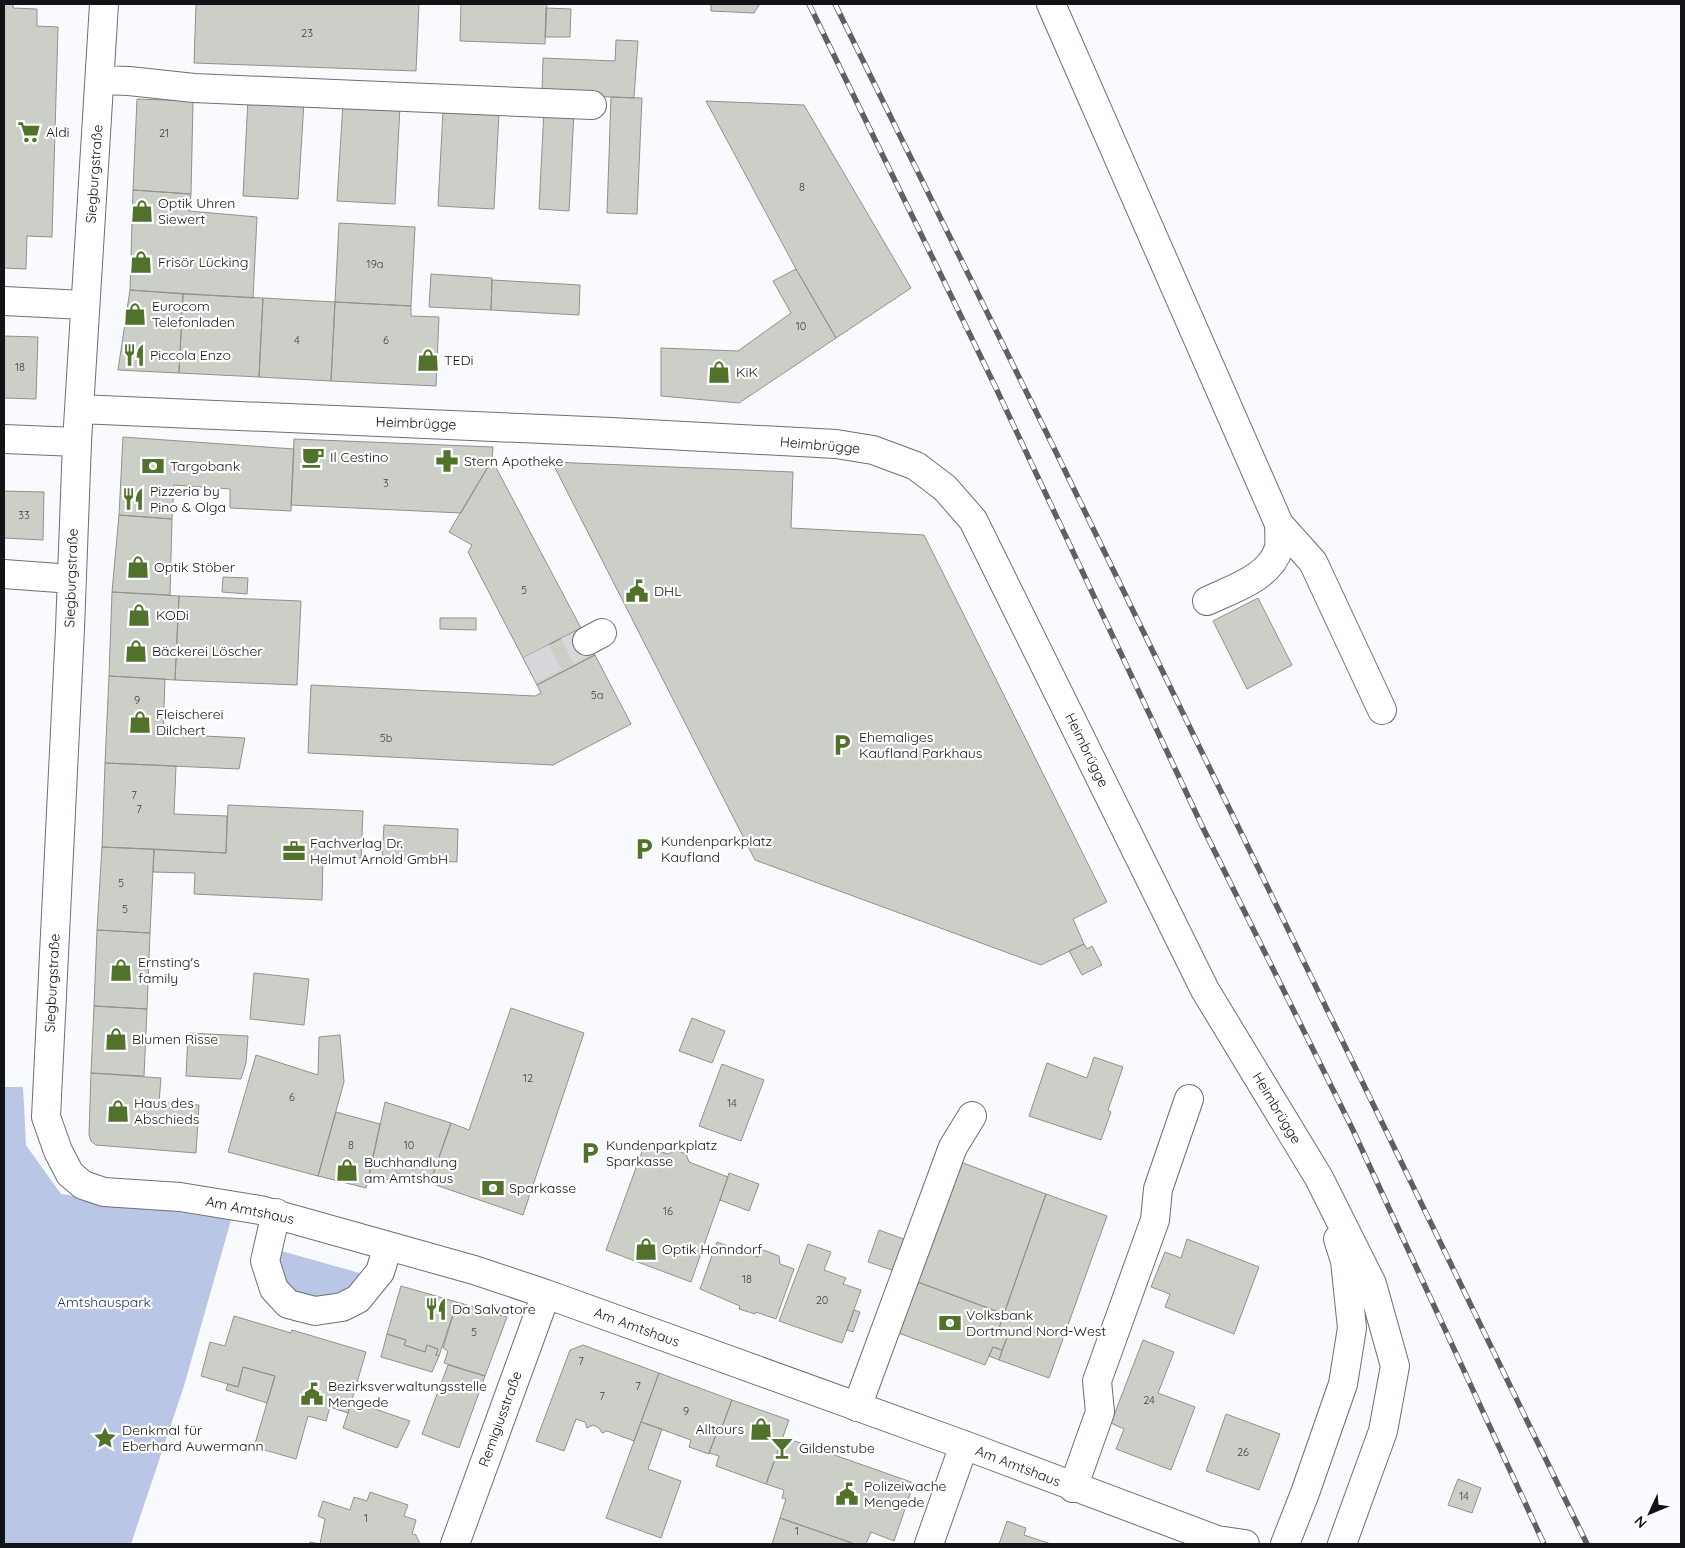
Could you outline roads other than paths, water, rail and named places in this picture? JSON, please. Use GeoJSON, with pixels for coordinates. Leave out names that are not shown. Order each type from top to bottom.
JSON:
{"type":"FeatureCollection","features":[{"type":"Feature","properties":{"kind":"street","name":"Siegburgstraße"},"geometry":{"type":"LineString","coordinates":[[58,1151],[46,1117],[72,579],[76,442],[104,4]]}},
{"type":"Feature","properties":{"kind":"street"},"geometry":{"type":"LineString","coordinates":[[1051,4],[1279,524],[1313,562],[1382,710]]}},
{"type":"Feature","properties":{"kind":"street"},"geometry":{"type":"LineString","coordinates":[[100,80],[194,88],[592,105]]}},
{"type":"Feature","properties":{"kind":"street"},"geometry":{"type":"LineString","coordinates":[[4,301],[84,304]]}},
{"type":"Feature","properties":{"kind":"street","name":"Heimbrügge"},"geometry":{"type":"LineString","coordinates":[[79,409],[611,432],[836,444],[873,450],[916,466],[945,488],[974,520],[1205,990],[1319,1178],[1372,1284],[1395,1366],[1383,1431],[1342,1544]]}},
{"type":"Feature","properties":{"kind":"street"},"geometry":{"type":"LineString","coordinates":[[4,440],[76,442]]}},
{"type":"Feature","properties":{"kind":"street"},"geometry":{"type":"LineString","coordinates":[[1207,601],[1253,579],[1270,564],[1279,547],[1279,524]]}},
{"type":"Feature","properties":{"kind":"street"},"geometry":{"type":"LineString","coordinates":[[4,574],[72,579]]}},
{"type":"Feature","properties":{"kind":"street"},"geometry":{"type":"LineString","coordinates":[[1073,1488],[1100,1412],[1097,1381],[1155,1220],[1158,1189],[1189,1099]]}},
{"type":"Feature","properties":{"kind":"street"},"geometry":{"type":"LineString","coordinates":[[857,1407],[953,1148],[972,1116]]}},
{"type":"Feature","properties":{"kind":"street","name":"Am Amtshaus"},"geometry":{"type":"LineString","coordinates":[[58,1151],[70,1174],[83,1185],[104,1192],[180,1197],[276,1213],[474,1270],[546,1294],[857,1407],[1221,1542],[1245,1544]]}},
{"type":"Feature","properties":{"kind":"street","name":"Heimbrügge"},"geometry":{"type":"LineString","coordinates":[[1285,1544],[1305,1493],[1342,1384],[1352,1328],[1344,1260],[1319,1178]]}},
{"type":"Feature","properties":{"kind":"street"},"geometry":{"type":"LineString","coordinates":[[276,1213],[265,1261],[274,1289],[288,1304],[315,1312],[342,1307],[358,1299],[380,1272],[388,1246]]}},
{"type":"Feature","properties":{"kind":"street","name":"Remigiusstraße"},"geometry":{"type":"LineString","coordinates":[[455,1544],[546,1294]]}},
{"type":"Feature","properties":{"kind":"street"},"geometry":{"type":"LineString","coordinates":[[929,1544],[964,1446]]}},
{"type":"Feature","properties":{"kind":"tunnel"},"geometry":{"type":"LineString","coordinates":[[530,670],[587,641]]}},
{"type":"Feature","properties":{"kind":"railway"},"geometry":{"type":"LineString","coordinates":[[809,4],[995,386],[1203,828],[1352,1128],[1544,1544]]}},
{"type":"Feature","properties":{"kind":"railway"},"geometry":{"type":"LineString","coordinates":[[835,4],[1052,444],[1587,1544]]}},
{"type":"Feature","properties":{"kind":"place","name":"Aldi"},"geometry":{"type":"Point","coordinates":[29,132]}},
{"type":"Feature","properties":{"kind":"place","name":"Optik Uhren Siewert"},"geometry":{"type":"Point","coordinates":[142,211]}},
{"type":"Feature","properties":{"kind":"place","name":"Frisör Lücking"},"geometry":{"type":"Point","coordinates":[141,262]}},
{"type":"Feature","properties":{"kind":"place","name":"Eurocom Telefonladen"},"geometry":{"type":"Point","coordinates":[135,314]}},
{"type":"Feature","properties":{"kind":"place","name":"Piccola Enzo"},"geometry":{"type":"Point","coordinates":[134,355]}},
{"type":"Feature","properties":{"kind":"place","name":"TEDi"},"geometry":{"type":"Point","coordinates":[428,360]}},
{"type":"Feature","properties":{"kind":"place","name":"KiK"},"geometry":{"type":"Point","coordinates":[719,372]}},
{"type":"Feature","properties":{"kind":"place","name":"Il Cestino"},"geometry":{"type":"Point","coordinates":[313,457]}},
{"type":"Feature","properties":{"kind":"place","name":"Stern Apotheke"},"geometry":{"type":"Point","coordinates":[447,461]}},
{"type":"Feature","properties":{"kind":"place","name":"Targobank"},"geometry":{"type":"Point","coordinates":[153,466]}},
{"type":"Feature","properties":{"kind":"place","name":"Pizzeria by Pino & Olga"},"geometry":{"type":"Point","coordinates":[133,499]}},
{"type":"Feature","properties":{"kind":"place","name":"Optik Stöber"},"geometry":{"type":"Point","coordinates":[138,567]}},
{"type":"Feature","properties":{"kind":"place","name":"DHL"},"geometry":{"type":"Point","coordinates":[637,591]}},
{"type":"Feature","properties":{"kind":"place","name":"KODi"},"geometry":{"type":"Point","coordinates":[139,615]}},
{"type":"Feature","properties":{"kind":"place","name":"Bäckerei Löscher"},"geometry":{"type":"Point","coordinates":[136,651]}},
{"type":"Feature","properties":{"kind":"place","name":"Fleischerei Dilchert"},"geometry":{"type":"Point","coordinates":[140,722]}},
{"type":"Feature","properties":{"kind":"place","name":"Ehemaliges Kaufland Parkhaus"},"geometry":{"type":"Point","coordinates":[842,745]}},
{"type":"Feature","properties":{"kind":"place","name":"Kundenparkplatz Kaufland"},"geometry":{"type":"Point","coordinates":[644,849]}},
{"type":"Feature","properties":{"kind":"place","name":"Fachverlag Dr. Helmut Arnold GmbH"},"geometry":{"type":"Point","coordinates":[294,851]}},
{"type":"Feature","properties":{"kind":"place","name":"Ernsting's family"},"geometry":{"type":"Point","coordinates":[121,970]}},
{"type":"Feature","properties":{"kind":"place","name":"Blumen Risse"},"geometry":{"type":"Point","coordinates":[116,1039]}},
{"type":"Feature","properties":{"kind":"place","name":"Haus des Abschieds"},"geometry":{"type":"Point","coordinates":[118,1111]}},
{"type":"Feature","properties":{"kind":"place","name":"Kundenparkplatz Sparkasse"},"geometry":{"type":"Point","coordinates":[590,1153]}},
{"type":"Feature","properties":{"kind":"place","name":"Buchhandlung am Amtshaus"},"geometry":{"type":"Point","coordinates":[347,1170]}},
{"type":"Feature","properties":{"kind":"place","name":"Sparkasse"},"geometry":{"type":"Point","coordinates":[493,1188]}},
{"type":"Feature","properties":{"kind":"place","name":"Optik Honndorf"},"geometry":{"type":"Point","coordinates":[646,1249]}},
{"type":"Feature","properties":{"kind":"place","name":"Da Salvatore"},"geometry":{"type":"Point","coordinates":[436,1309]}},
{"type":"Feature","properties":{"kind":"place","name":"Volksbank Dortmund Nord-West"},"geometry":{"type":"Point","coordinates":[950,1323]}},
{"type":"Feature","properties":{"kind":"place","name":"Bezirksverwaltungsstelle Mengede"},"geometry":{"type":"Point","coordinates":[312,1394]}},
{"type":"Feature","properties":{"kind":"place","name":"Alltours"},"geometry":{"type":"Point","coordinates":[761,1429]}},
{"type":"Feature","properties":{"kind":"place","name":"Denkmal für Eberhard Auwermann"},"geometry":{"type":"Point","coordinates":[105,1438]}},
{"type":"Feature","properties":{"kind":"place","name":"Gildenstube"},"geometry":{"type":"Point","coordinates":[782,1448]}},
{"type":"Feature","properties":{"kind":"place","name":"Polizeiwache Mengede"},"geometry":{"type":"Point","coordinates":[847,1494]}},
{"type":"Feature","properties":{"kind":"park label","name":"Amtshauspark"},"geometry":{"type":"Point","coordinates":[104,1302]}}]}
